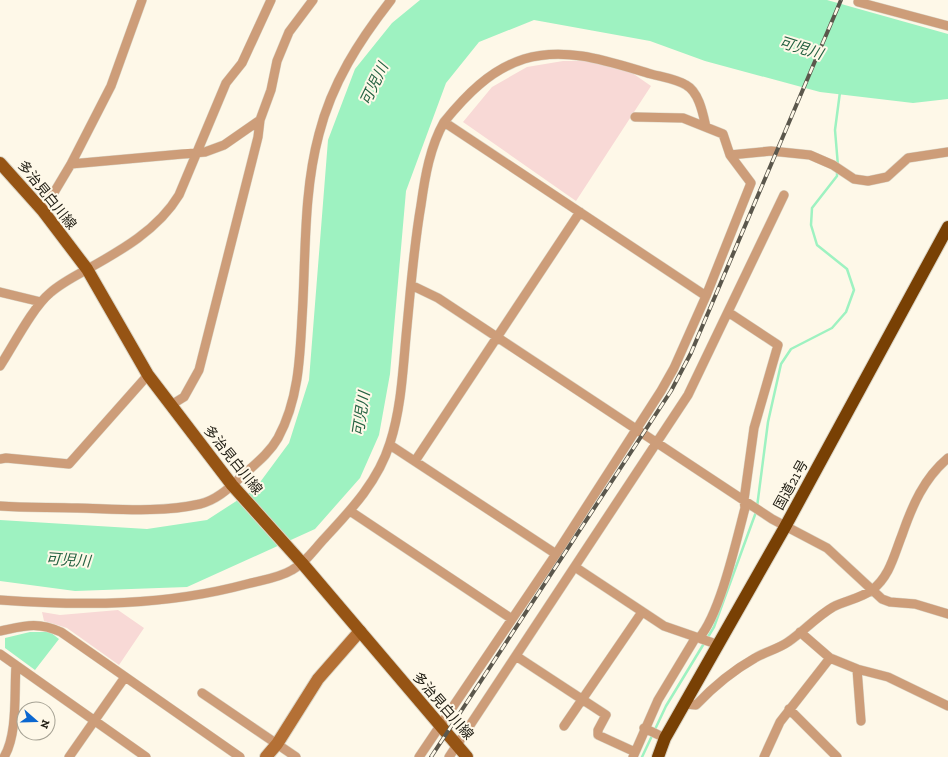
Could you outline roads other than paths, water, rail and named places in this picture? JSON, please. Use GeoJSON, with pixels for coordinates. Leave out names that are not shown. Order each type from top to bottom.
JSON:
{"type":"FeatureCollection","features":[{"type":"Feature","properties":{"kind":"highway","name":"国道21号"},"geometry":{"type":"LineString","coordinates":[[658,757],[665,738],[785,527],[948,227]]}},
{"type":"Feature","properties":{"kind":"main road","name":"多治見白川線"},"geometry":{"type":"LineString","coordinates":[[2,166],[43,211],[87,270],[148,375],[232,485],[302,563],[467,757]]}},
{"type":"Feature","properties":{"kind":"street"},"geometry":{"type":"LineString","coordinates":[[43,211],[71,164],[111,86],[142,0]]}},
{"type":"Feature","properties":{"kind":"street"},"geometry":{"type":"LineString","coordinates":[[0,366],[41,302],[56,288],[146,232],[165,216],[179,195],[226,84],[242,63],[271,0]]}},
{"type":"Feature","properties":{"kind":"street"},"geometry":{"type":"LineString","coordinates":[[170,405],[184,397],[199,370],[258,137],[260,120],[271,90],[277,61],[289,32],[313,0]]}},
{"type":"Feature","properties":{"kind":"street"},"geometry":{"type":"LineString","coordinates":[[0,506],[154,510],[201,504],[218,497],[262,458],[277,440],[295,394],[300,360],[309,188],[318,136],[332,93],[351,57],[391,0]]}},
{"type":"Feature","properties":{"kind":"street"},"geometry":{"type":"LineString","coordinates":[[858,2],[948,26]]}},
{"type":"Feature","properties":{"kind":"street"},"geometry":{"type":"LineString","coordinates":[[0,600],[64,604],[146,602],[230,589],[281,575],[302,563],[350,511],[374,479],[390,445],[400,396],[411,285],[412,256],[425,177],[435,138],[444,122],[468,94],[493,74],[523,60],[554,54],[580,55],[615,63],[687,85],[700,103],[706,127]]}},
{"type":"Feature","properties":{"kind":"street"},"geometry":{"type":"LineString","coordinates":[[419,757],[439,725],[556,554],[637,429],[674,368],[706,296],[751,183],[730,154],[723,134],[683,118],[636,117]]}},
{"type":"Feature","properties":{"kind":"street"},"geometry":{"type":"LineString","coordinates":[[71,164],[205,152],[224,145],[260,120]]}},
{"type":"Feature","properties":{"kind":"street"},"geometry":{"type":"LineString","coordinates":[[444,122],[706,296]]}},
{"type":"Feature","properties":{"kind":"street"},"geometry":{"type":"LineString","coordinates":[[730,154],[771,151],[810,155],[833,165],[854,180],[868,180],[888,177],[908,158],[948,152]]}},
{"type":"Feature","properties":{"kind":"street"},"geometry":{"type":"LineString","coordinates":[[449,757],[688,395],[784,195]]}},
{"type":"Feature","properties":{"kind":"street"},"geometry":{"type":"LineString","coordinates":[[415,461],[496,336],[580,212]]}},
{"type":"Feature","properties":{"kind":"street"},"geometry":{"type":"LineString","coordinates":[[411,285],[438,298],[785,527],[827,548],[882,599],[890,602],[915,604],[948,614]]}},
{"type":"Feature","properties":{"kind":"street"},"geometry":{"type":"LineString","coordinates":[[0,292],[41,302]]}},
{"type":"Feature","properties":{"kind":"street"},"geometry":{"type":"LineString","coordinates":[[516,656],[606,715],[598,730],[598,735],[634,755],[644,728],[658,700],[697,638],[704,631],[714,610],[745,508],[744,500],[754,428],[778,345],[728,312]]}},
{"type":"Feature","properties":{"kind":"street"},"geometry":{"type":"LineString","coordinates":[[0,459],[69,464],[148,375]]}},
{"type":"Feature","properties":{"kind":"street"},"geometry":{"type":"LineString","coordinates":[[390,445],[556,554]]}},
{"type":"Feature","properties":{"kind":"street"},"geometry":{"type":"LineString","coordinates":[[685,704],[696,705],[726,676],[755,658],[787,643],[832,608],[872,590],[886,575],[894,559],[917,497],[935,469],[948,458]]}},
{"type":"Feature","properties":{"kind":"street"},"geometry":{"type":"LineString","coordinates":[[350,511],[512,619]]}},
{"type":"Feature","properties":{"kind":"street"},"geometry":{"type":"LineString","coordinates":[[575,567],[664,626],[719,645]]}},
{"type":"Feature","properties":{"kind":"street"},"geometry":{"type":"LineString","coordinates":[[564,726],[642,612]]}},
{"type":"Feature","properties":{"kind":"street"},"geometry":{"type":"LineString","coordinates":[[0,631],[31,624],[49,627],[61,632],[240,757]]}},
{"type":"Feature","properties":{"kind":"street"},"geometry":{"type":"LineString","coordinates":[[266,757],[277,744],[318,679],[360,631]]}},
{"type":"Feature","properties":{"kind":"street"},"geometry":{"type":"LineString","coordinates":[[800,632],[830,658],[857,669],[888,676],[948,706]]}},
{"type":"Feature","properties":{"kind":"street"},"geometry":{"type":"LineString","coordinates":[[0,654],[146,757]]}},
{"type":"Feature","properties":{"kind":"street"},"geometry":{"type":"LineString","coordinates":[[764,757],[780,722],[830,658]]}},
{"type":"Feature","properties":{"kind":"street"},"geometry":{"type":"LineString","coordinates":[[4,757],[10,741],[12,729],[16,666]]}},
{"type":"Feature","properties":{"kind":"street"},"geometry":{"type":"LineString","coordinates":[[857,669],[861,721]]}},
{"type":"Feature","properties":{"kind":"street"},"geometry":{"type":"LineString","coordinates":[[68,757],[125,677]]}},
{"type":"Feature","properties":{"kind":"street"},"geometry":{"type":"LineString","coordinates":[[202,693],[296,757]]}},
{"type":"Feature","properties":{"kind":"street"},"geometry":{"type":"LineString","coordinates":[[789,709],[838,757]]}},
{"type":"Feature","properties":{"kind":"street"},"geometry":{"type":"LineString","coordinates":[[644,728],[665,738]]}},
{"type":"Feature","properties":{"kind":"water","name":"可児川"},"geometry":{"type":"Polygon","coordinates":[[[420,0],[827,0],[948,34],[948,99],[913,103],[820,92],[705,61],[650,41],[534,20],[479,42],[446,83],[406,191],[390,374],[379,435],[360,478],[315,529],[187,587],[75,591],[0,581],[0,520],[147,529],[207,520],[255,489],[289,443],[309,380],[328,140],[355,69],[392,23],[420,0]]]}},
{"type":"Feature","properties":{"kind":"water"},"geometry":{"type":"Polygon","coordinates":[[[30,632],[50,632],[59,639],[35,670],[5,648],[5,638],[30,632]]]}},
{"type":"Feature","properties":{"kind":"waterway"},"geometry":{"type":"LineString","coordinates":[[838,166],[835,130],[840,92]]}},
{"type":"Feature","properties":{"kind":"waterway"},"geometry":{"type":"LineString","coordinates":[[757,507],[768,422],[781,364],[791,349],[832,328],[846,312],[854,290],[847,269],[817,245],[811,225],[812,208],[837,176],[837,171]]}},
{"type":"Feature","properties":{"kind":"waterway"},"geometry":{"type":"LineString","coordinates":[[642,757],[666,706],[714,627],[756,512]]}},
{"type":"Feature","properties":{"kind":"railway"},"geometry":{"type":"LineString","coordinates":[[431,757],[671,391],[691,353],[841,0]]}}]}
